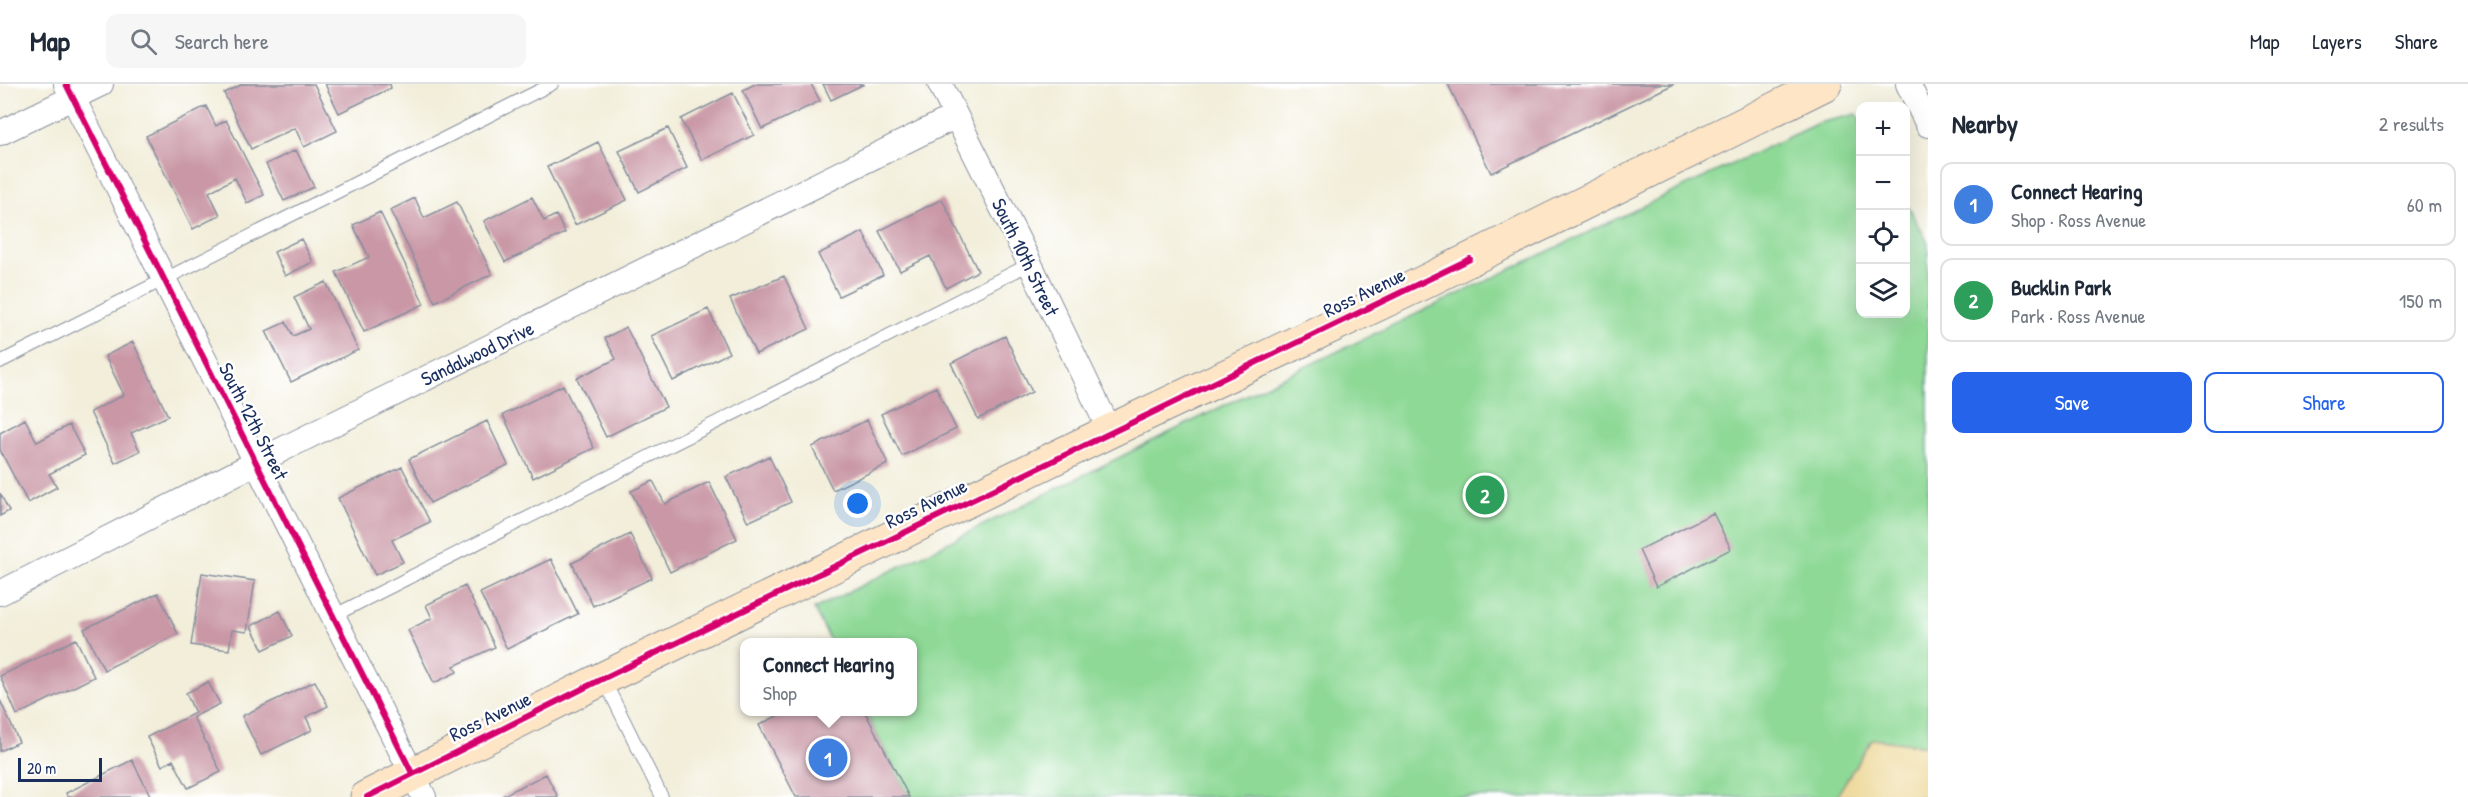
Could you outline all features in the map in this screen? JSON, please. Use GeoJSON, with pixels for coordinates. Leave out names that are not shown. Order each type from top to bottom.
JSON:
{"type":"FeatureCollection","features":[{"type":"Feature","properties":{"kind":"street"},"geometry":{"type":"LineString","coordinates":[[0,133],[70,91],[101,84]]}},
{"type":"Feature","properties":{"kind":"street","name":"South 10th Street"},"geometry":{"type":"LineString","coordinates":[[940,84],[1030,264],[1110,432]]}},
{"type":"Feature","properties":{"kind":"street","name":"Ross Avenue"},"geometry":{"type":"LineString","coordinates":[[367,797],[418,785],[604,678],[1408,290],[1825,84]]}},
{"type":"Feature","properties":{"kind":"street"},"geometry":{"type":"LineString","coordinates":[[1908,84],[1928,125]]}},
{"type":"Feature","properties":{"kind":"street","name":"South 12th Street"},"geometry":{"type":"LineString","coordinates":[[70,91],[418,785]]}},
{"type":"Feature","properties":{"kind":"street","name":"Sandalwood Drive"},"geometry":{"type":"LineString","coordinates":[[0,593],[256,463],[956,116]]}},
{"type":"Feature","properties":{"kind":"lane"},"geometry":{"type":"LineString","coordinates":[[0,362],[552,84]]}},
{"type":"Feature","properties":{"kind":"lane"},"geometry":{"type":"LineString","coordinates":[[333,616],[1030,264]]}},
{"type":"Feature","properties":{"kind":"lane"},"geometry":{"type":"LineString","coordinates":[[604,678],[662,797]]}},
{"type":"Feature","properties":{"kind":"green space"},"geometry":{"type":"Polygon","coordinates":[[[1856,114],[1856,318],[1910,318],[1910,209],[1928,243],[1928,797],[909,797],[867,716],[917,716],[917,638],[829,638],[814,609],[1229,403],[1818,123],[1856,114]]]}},
{"type":"Feature","properties":{"kind":"sand"},"geometry":{"type":"Polygon","coordinates":[[[1872,739],[1928,746],[1928,797],[1836,797],[1872,739]]]}},
{"type":"Feature","properties":{"kind":"building"},"geometry":{"type":"Polygon","coordinates":[[[243,84],[314,84],[337,131],[304,147],[295,128],[251,149],[224,93],[243,84]]]}},
{"type":"Feature","properties":{"kind":"building"},"geometry":{"type":"Polygon","coordinates":[[[325,84],[390,84],[391,88],[339,113],[325,84]]]}},
{"type":"Feature","properties":{"kind":"building"},"geometry":{"type":"Polygon","coordinates":[[[755,84],[811,84],[820,101],[762,129],[743,90],[755,84]]]}},
{"type":"Feature","properties":{"kind":"building"},"geometry":{"type":"Polygon","coordinates":[[[823,84],[864,84],[831,100],[823,84]]]}},
{"type":"Feature","properties":{"kind":"building"},"geometry":{"type":"Polygon","coordinates":[[[1448,84],[1674,84],[1491,173],[1448,84]]]}},
{"type":"Feature","properties":{"kind":"building"},"geometry":{"type":"Polygon","coordinates":[[[733,93],[754,135],[702,160],[681,119],[733,93]]]}},
{"type":"Feature","properties":{"kind":"building"},"geometry":{"type":"Polygon","coordinates":[[[206,106],[216,126],[226,120],[264,195],[247,203],[235,178],[209,192],[220,215],[193,229],[146,136],[206,106]]]}},
{"type":"Feature","properties":{"kind":"building"},"geometry":{"type":"Polygon","coordinates":[[[668,128],[687,168],[639,192],[619,151],[668,128]]]}},
{"type":"Feature","properties":{"kind":"building"},"geometry":{"type":"Polygon","coordinates":[[[598,142],[627,200],[575,225],[547,167],[598,142]]]}},
{"type":"Feature","properties":{"kind":"building"},"geometry":{"type":"Polygon","coordinates":[[[296,150],[314,187],[284,201],[266,164],[296,150]]]}},
{"type":"Feature","properties":{"kind":"building"},"geometry":{"type":"Polygon","coordinates":[[[532,197],[544,221],[556,215],[565,233],[505,262],[484,221],[532,197]]]}},
{"type":"Feature","properties":{"kind":"building"},"geometry":{"type":"Polygon","coordinates":[[[415,198],[424,218],[457,202],[492,274],[435,302],[390,210],[415,198]]]}},
{"type":"Feature","properties":{"kind":"building"},"geometry":{"type":"Polygon","coordinates":[[[942,199],[978,271],[946,288],[930,256],[900,271],[879,231],[942,199]]]}},
{"type":"Feature","properties":{"kind":"building"},"geometry":{"type":"Polygon","coordinates":[[[380,212],[424,304],[364,332],[336,272],[369,257],[353,225],[380,212]]]}},
{"type":"Feature","properties":{"kind":"building"},"geometry":{"type":"Polygon","coordinates":[[[863,232],[883,275],[839,296],[818,254],[863,232]]]}},
{"type":"Feature","properties":{"kind":"building"},"geometry":{"type":"Polygon","coordinates":[[[301,239],[313,262],[285,276],[274,252],[301,239]]]}},
{"type":"Feature","properties":{"kind":"building"},"geometry":{"type":"Polygon","coordinates":[[[784,276],[809,329],[756,354],[730,299],[784,276]]]}},
{"type":"Feature","properties":{"kind":"building"},"geometry":{"type":"Polygon","coordinates":[[[326,282],[358,350],[291,382],[266,331],[286,322],[293,336],[309,329],[294,297],[326,282]]]}},
{"type":"Feature","properties":{"kind":"building"},"geometry":{"type":"Polygon","coordinates":[[[708,309],[729,353],[673,381],[651,336],[708,309]]]}},
{"type":"Feature","properties":{"kind":"building"},"geometry":{"type":"Polygon","coordinates":[[[626,327],[666,407],[606,437],[577,378],[616,359],[605,338],[626,327]]]}},
{"type":"Feature","properties":{"kind":"building"},"geometry":{"type":"Polygon","coordinates":[[[1005,336],[1032,392],[978,419],[951,363],[1005,336]]]}},
{"type":"Feature","properties":{"kind":"building"},"geometry":{"type":"Polygon","coordinates":[[[133,342],[168,416],[131,433],[140,451],[115,463],[90,412],[124,395],[105,356],[133,342]]]}},
{"type":"Feature","properties":{"kind":"building"},"geometry":{"type":"Polygon","coordinates":[[[563,385],[594,448],[533,478],[503,415],[563,385]]]}},
{"type":"Feature","properties":{"kind":"building"},"geometry":{"type":"Polygon","coordinates":[[[936,387],[956,429],[902,456],[881,414],[936,387]]]}},
{"type":"Feature","properties":{"kind":"building"},"geometry":{"type":"Polygon","coordinates":[[[25,419],[37,442],[69,425],[85,455],[49,474],[57,487],[28,503],[0,450],[0,433],[25,419]]]}},
{"type":"Feature","properties":{"kind":"building"},"geometry":{"type":"Polygon","coordinates":[[[867,420],[888,464],[833,490],[812,447],[867,420]]]}},
{"type":"Feature","properties":{"kind":"building"},"geometry":{"type":"Polygon","coordinates":[[[487,421],[508,465],[430,503],[409,459],[487,421]]]}},
{"type":"Feature","properties":{"kind":"building"},"geometry":{"type":"Polygon","coordinates":[[[769,456],[791,502],[748,522],[726,477],[769,456]]]}},
{"type":"Feature","properties":{"kind":"building"},"geometry":{"type":"Polygon","coordinates":[[[402,467],[430,522],[392,540],[403,562],[375,575],[338,498],[402,467]]]}},
{"type":"Feature","properties":{"kind":"building"},"geometry":{"type":"Polygon","coordinates":[[[653,481],[665,504],[709,482],[737,539],[670,572],[631,491],[653,481]]]}},
{"type":"Feature","properties":{"kind":"building"},"geometry":{"type":"Polygon","coordinates":[[[0,493],[9,511],[0,516],[0,493]]]}},
{"type":"Feature","properties":{"kind":"building"},"geometry":{"type":"Polygon","coordinates":[[[1713,513],[1731,549],[1656,587],[1639,550],[1713,513]]]}},
{"type":"Feature","properties":{"kind":"building"},"geometry":{"type":"Polygon","coordinates":[[[630,534],[652,578],[593,606],[572,563],[630,534]]]}},
{"type":"Feature","properties":{"kind":"building"},"geometry":{"type":"Polygon","coordinates":[[[551,559],[578,614],[507,649],[480,593],[551,559]]]}},
{"type":"Feature","properties":{"kind":"building"},"geometry":{"type":"Polygon","coordinates":[[[202,573],[255,581],[247,632],[232,630],[229,650],[191,645],[202,573]]]}},
{"type":"Feature","properties":{"kind":"building"},"geometry":{"type":"Polygon","coordinates":[[[465,586],[495,647],[454,666],[457,672],[434,683],[408,630],[432,618],[426,605],[465,586]]]}},
{"type":"Feature","properties":{"kind":"building"},"geometry":{"type":"Polygon","coordinates":[[[158,593],[178,634],[104,670],[84,629],[158,593]]]}},
{"type":"Feature","properties":{"kind":"building"},"geometry":{"type":"Polygon","coordinates":[[[280,611],[292,636],[263,650],[251,626],[280,611]]]}},
{"type":"Feature","properties":{"kind":"building"},"geometry":{"type":"Polygon","coordinates":[[[76,639],[94,677],[17,715],[0,676],[76,639]]]}},
{"type":"Feature","properties":{"kind":"building"},"geometry":{"type":"Polygon","coordinates":[[[315,681],[328,706],[306,717],[312,730],[261,755],[242,716],[315,681]]]}},
{"type":"Feature","properties":{"kind":"building"},"geometry":{"type":"Polygon","coordinates":[[[208,682],[220,704],[193,717],[221,772],[188,788],[173,760],[162,766],[147,737],[195,713],[186,693],[208,682]]]}},
{"type":"Feature","properties":{"kind":"building"},"geometry":{"type":"Polygon","coordinates":[[[0,700],[19,742],[0,751],[0,700]]]}},
{"type":"Feature","properties":{"kind":"building"},"geometry":{"type":"Polygon","coordinates":[[[777,716],[867,716],[909,797],[796,797],[759,725],[777,716]]]}},
{"type":"Feature","properties":{"kind":"building"},"geometry":{"type":"Polygon","coordinates":[[[132,760],[151,797],[68,797],[66,793],[132,760]]]}},
{"type":"Feature","properties":{"kind":"building"},"geometry":{"type":"Polygon","coordinates":[[[546,774],[558,797],[500,797],[546,774]]]}},
{"type":"Feature","properties":{"kind":"cycle path"},"geometry":{"type":"LineString","coordinates":[[66,84],[412,773]]}},
{"type":"Feature","properties":{"kind":"cycle path"},"geometry":{"type":"LineString","coordinates":[[367,797],[604,678],[1470,259]]}},
{"type":"Feature","properties":{"kind":"place","name":"Bucklin Park"},"geometry":{"type":"Point","coordinates":[1485,495]}},
{"type":"Feature","properties":{"kind":"place","name":"Connect Hearing"},"geometry":{"type":"Point","coordinates":[828,758]}}]}
